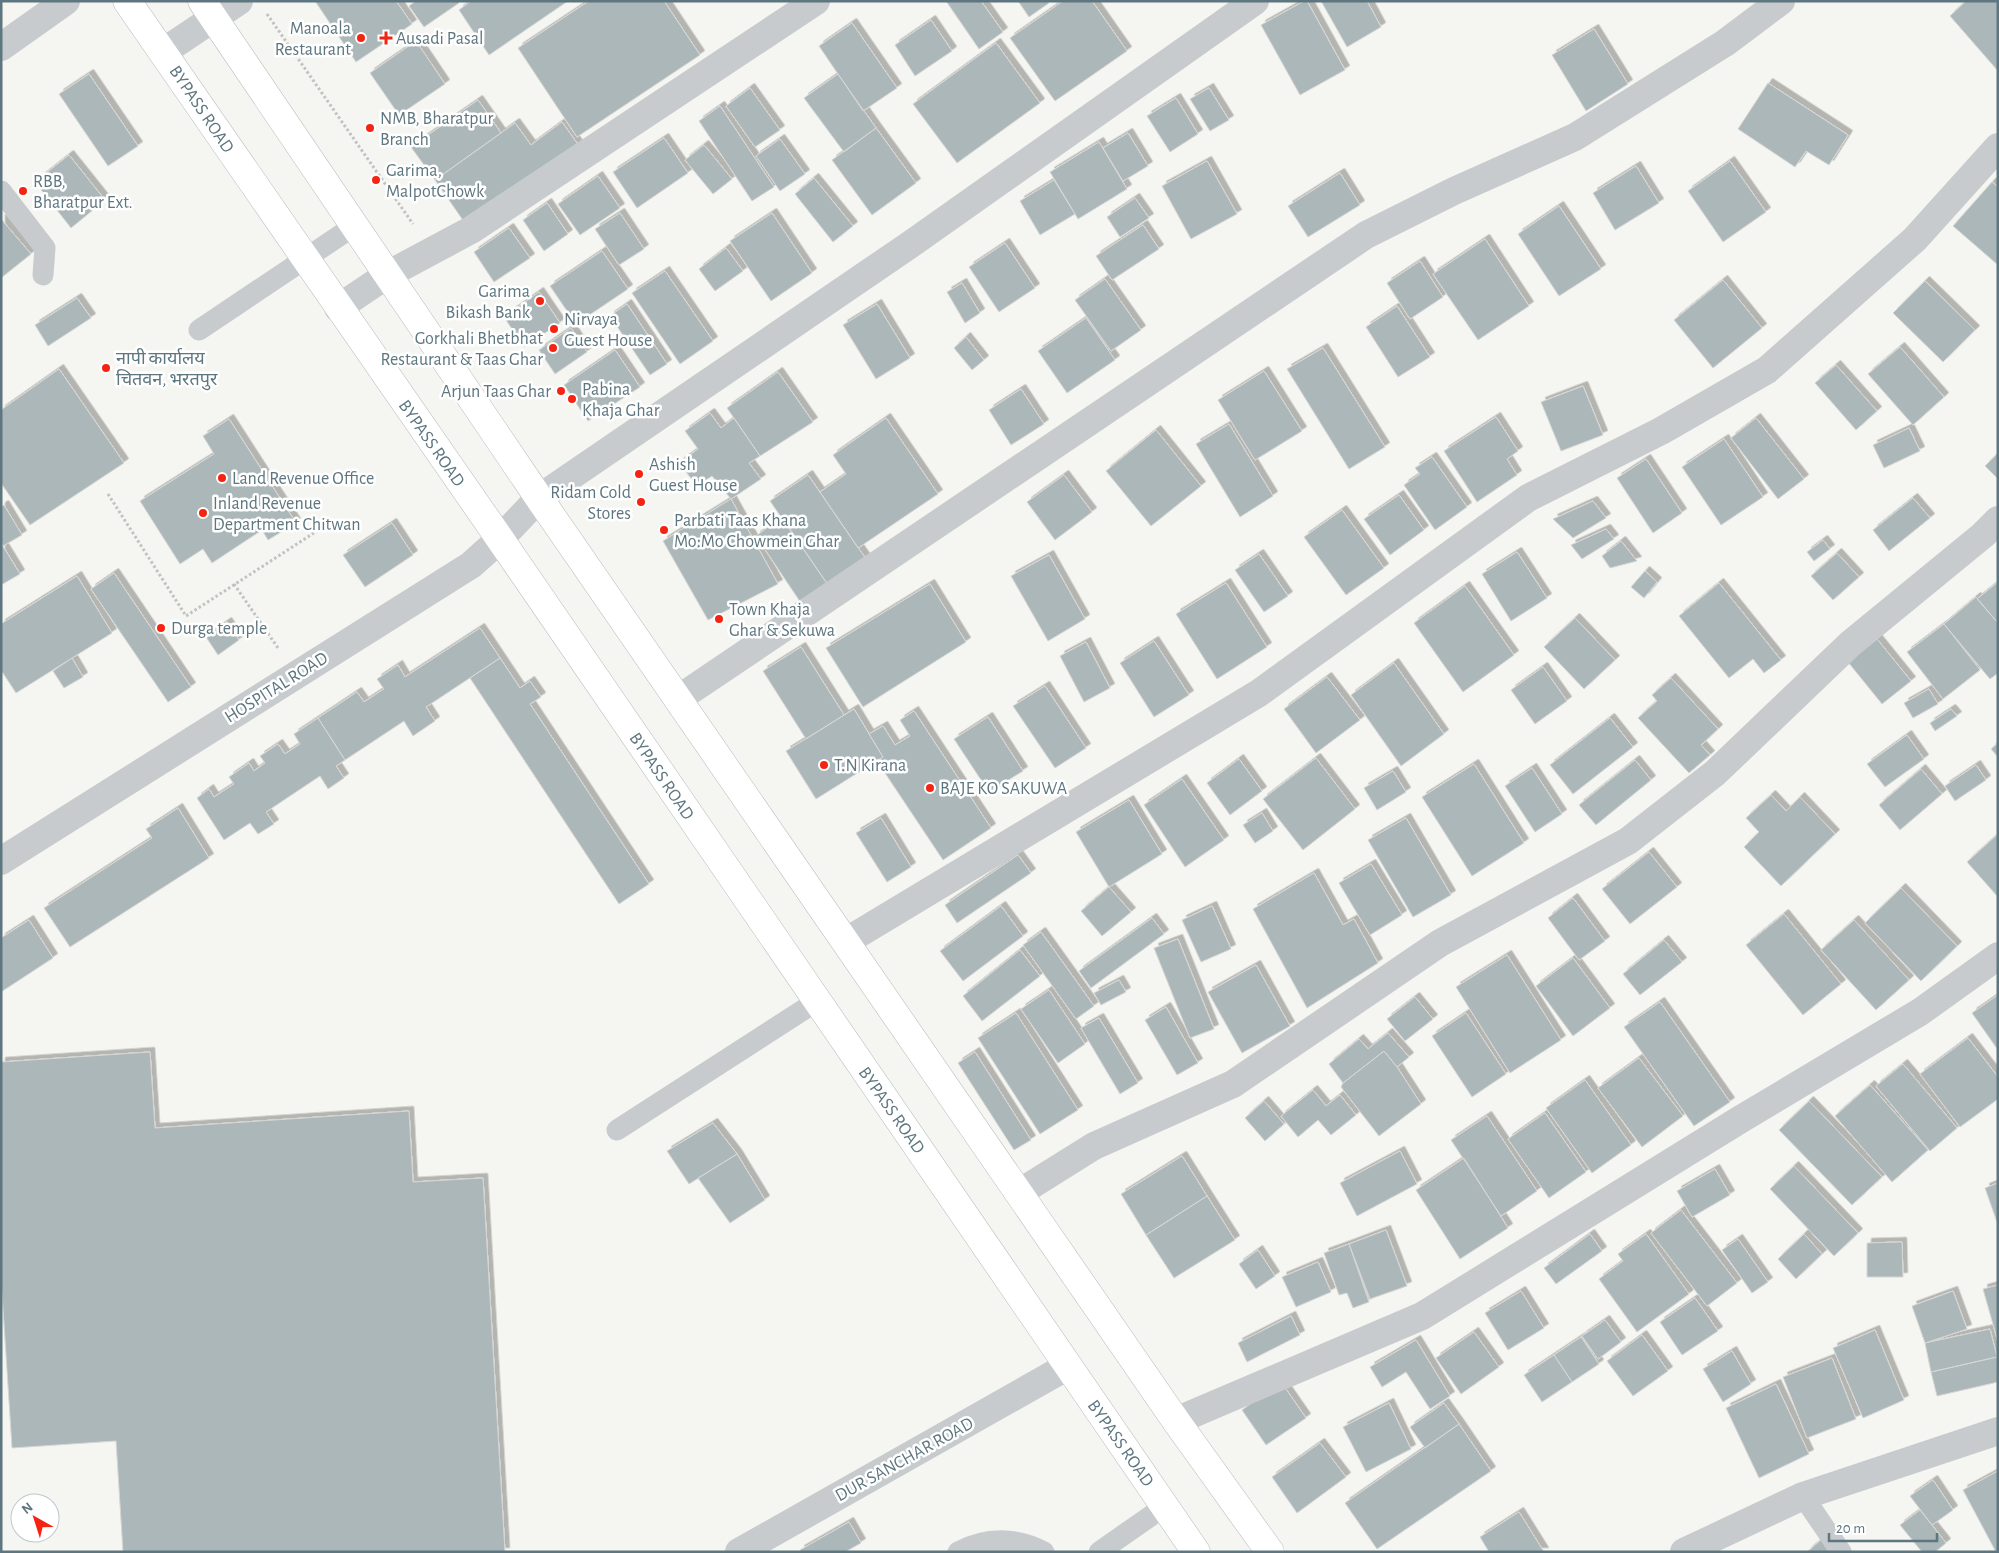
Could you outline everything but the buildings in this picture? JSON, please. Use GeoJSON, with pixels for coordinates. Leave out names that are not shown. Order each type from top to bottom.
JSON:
{"type":"FeatureCollection","features":[{"type":"Feature","properties":{"kind":"highway","name":"BYPASS ROAD"},"geometry":{"type":"LineString","coordinates":[[127,1],[338,308],[500,539],[1196,1552]]}},
{"type":"Feature","properties":{"kind":"highway"},"geometry":{"type":"LineString","coordinates":[[207,10],[539,498],[845,942],[1176,1421],[1270,1552]]}},
{"type":"Feature","properties":{"kind":"street"},"geometry":{"type":"LineString","coordinates":[[1,47],[66,1]]}},
{"type":"Feature","properties":{"kind":"street"},"geometry":{"type":"LineString","coordinates":[[338,308],[388,275],[472,230],[816,1]]}},
{"type":"Feature","properties":{"kind":"street","name":"HOSPITAL ROAD"},"geometry":{"type":"LineString","coordinates":[[1,861],[471,565],[500,539],[539,498],[912,244],[1254,1]]}},
{"type":"Feature","properties":{"kind":"street"},"geometry":{"type":"LineString","coordinates":[[678,699],[1366,235],[1454,191],[1575,137],[1725,43],[1781,1]]}},
{"type":"Feature","properties":{"kind":"street"},"geometry":{"type":"LineString","coordinates":[[163,52],[207,10],[251,5]]}},
{"type":"Feature","properties":{"kind":"street"},"geometry":{"type":"LineString","coordinates":[[845,942],[1259,693],[1528,498],[1661,431],[1767,370],[1915,239],[1998,147]]}},
{"type":"Feature","properties":{"kind":"street"},"geometry":{"type":"LineString","coordinates":[[1019,1193],[1094,1146],[1233,1084],[1440,943],[1628,841],[1715,772],[1850,644],[1983,535],[1998,520]]}},
{"type":"Feature","properties":{"kind":"street"},"geometry":{"type":"LineString","coordinates":[[1176,1421],[1422,1316],[1920,1012],[1998,956]]}},
{"type":"Feature","properties":{"kind":"street","name":"DUR SANCHAR ROAD"},"geometry":{"type":"LineString","coordinates":[[739,1552],[1068,1366]]}},
{"type":"Feature","properties":{"kind":"street"},"geometry":{"type":"LineString","coordinates":[[1685,1552],[1803,1496],[1998,1432]]}},
{"type":"Feature","properties":{"kind":"lane"},"geometry":{"type":"LineString","coordinates":[[1,191],[45,248],[43,275]]}},
{"type":"Feature","properties":{"kind":"lane"},"geometry":{"type":"LineString","coordinates":[[199,330],[354,226]]}},
{"type":"Feature","properties":{"kind":"lane"},"geometry":{"type":"LineString","coordinates":[[616,1130],[817,1001]]}},
{"type":"Feature","properties":{"kind":"lane"},"geometry":{"type":"LineString","coordinates":[[1803,1496],[1841,1552]]}},
{"type":"Feature","properties":{"kind":"lane"},"geometry":{"type":"LineString","coordinates":[[1098,1552],[1165,1506]]}},
{"type":"Feature","properties":{"kind":"lane"},"geometry":{"type":"LineString","coordinates":[[958,1552],[974,1544],[1001,1539],[1029,1544],[1044,1552]]}},
{"type":"Feature","properties":{"kind":"path"},"geometry":{"type":"LineString","coordinates":[[251,5],[432,251]]}},
{"type":"Feature","properties":{"kind":"path"},"geometry":{"type":"LineString","coordinates":[[108,494],[186,616],[320,529]]}},
{"type":"Feature","properties":{"kind":"path"},"geometry":{"type":"LineString","coordinates":[[234,584],[296,675]]}},
{"type":"Feature","properties":{"kind":"place","name":"Manoala Restaurant"},"geometry":{"type":"Point","coordinates":[361,38]}},
{"type":"Feature","properties":{"kind":"place","name":"Ausadi Pasal"},"geometry":{"type":"Point","coordinates":[386,38]}},
{"type":"Feature","properties":{"kind":"place","name":"NMB, Bharatpur Branch"},"geometry":{"type":"Point","coordinates":[370,128]}},
{"type":"Feature","properties":{"kind":"place","name":"Garima, MalpotChowk"},"geometry":{"type":"Point","coordinates":[376,180]}},
{"type":"Feature","properties":{"kind":"place","name":"RBB, Bharatpur Ext."},"geometry":{"type":"Point","coordinates":[23,191]}},
{"type":"Feature","properties":{"kind":"place","name":"Garima Bikash Bank"},"geometry":{"type":"Point","coordinates":[540,301]}},
{"type":"Feature","properties":{"kind":"place","name":"Nirvaya Guest House"},"geometry":{"type":"Point","coordinates":[554,329]}},
{"type":"Feature","properties":{"kind":"place","name":"Gorkhali Bhetbhat Restaurant & Taas Ghar"},"geometry":{"type":"Point","coordinates":[553,348]}},
{"type":"Feature","properties":{"kind":"place","name":"नापी कार्यालय चितवन, भरतपुर"},"geometry":{"type":"Point","coordinates":[106,368]}},
{"type":"Feature","properties":{"kind":"place","name":"Arjun Taas Ghar"},"geometry":{"type":"Point","coordinates":[561,391]}},
{"type":"Feature","properties":{"kind":"place","name":"Pabina Khaja Ghar"},"geometry":{"type":"Point","coordinates":[572,399]}},
{"type":"Feature","properties":{"kind":"place","name":"Ashish Guest House"},"geometry":{"type":"Point","coordinates":[639,474]}},
{"type":"Feature","properties":{"kind":"place","name":"Land Revenue Office"},"geometry":{"type":"Point","coordinates":[222,478]}},
{"type":"Feature","properties":{"kind":"place","name":"Ridam Cold Stores"},"geometry":{"type":"Point","coordinates":[641,502]}},
{"type":"Feature","properties":{"kind":"place","name":"Inland Revenue Department Chitwan"},"geometry":{"type":"Point","coordinates":[203,513]}},
{"type":"Feature","properties":{"kind":"place","name":"Parbati Taas Khana Mo:Mo Chowmein Ghar"},"geometry":{"type":"Point","coordinates":[664,530]}},
{"type":"Feature","properties":{"kind":"place","name":"Town Khaja Ghar & Sekuwa"},"geometry":{"type":"Point","coordinates":[719,619]}},
{"type":"Feature","properties":{"kind":"place","name":"Durga temple"},"geometry":{"type":"Point","coordinates":[161,628]}},
{"type":"Feature","properties":{"kind":"place","name":"T.N Kirana"},"geometry":{"type":"Point","coordinates":[824,765]}},
{"type":"Feature","properties":{"kind":"place","name":"BAJE KO SAKUWA"},"geometry":{"type":"Point","coordinates":[930,788]}}]}
